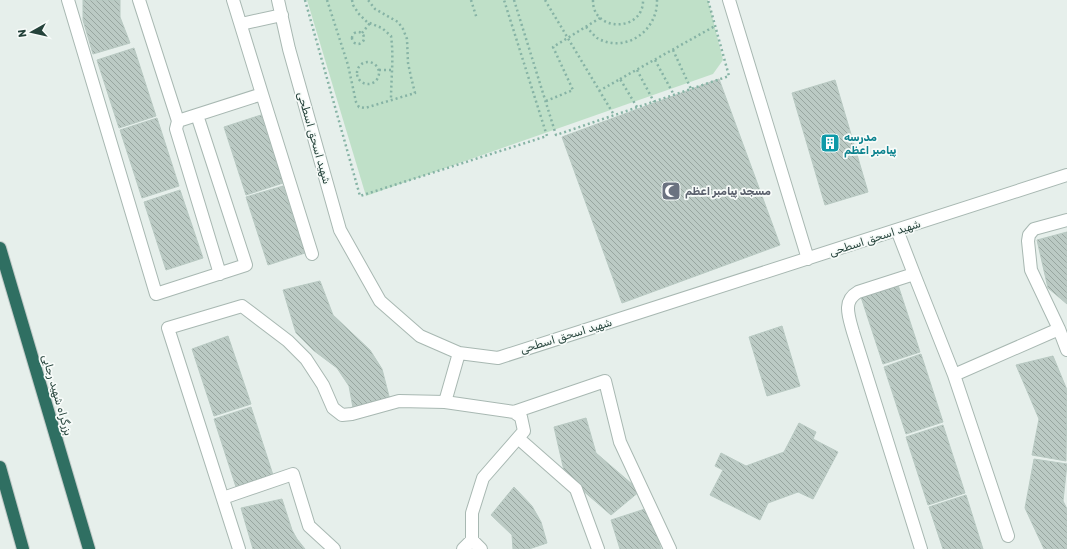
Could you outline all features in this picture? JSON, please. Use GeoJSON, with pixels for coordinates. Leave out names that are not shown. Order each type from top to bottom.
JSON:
{"type":"FeatureCollection","features":[{"type":"Feature","properties":{"kind":"highway","name":"بزرگراه شهید رجایی"},"geometry":{"type":"LineString","coordinates":[[0,248],[89,549]]}},
{"type":"Feature","properties":{"kind":"highway"},"geometry":{"type":"LineString","coordinates":[[0,467],[23,549]]}},
{"type":"Feature","properties":{"kind":"street"},"geometry":{"type":"LineString","coordinates":[[68,0],[156,294],[246,265],[197,115]]}},
{"type":"Feature","properties":{"kind":"street"},"geometry":{"type":"LineString","coordinates":[[139,0],[178,121],[176,128],[220,274]]}},
{"type":"Feature","properties":{"kind":"street"},"geometry":{"type":"LineString","coordinates":[[233,0],[312,254]]}},
{"type":"Feature","properties":{"kind":"street","name":"شهید اسحق اسطحی"},"geometry":{"type":"LineString","coordinates":[[278,0],[340,230],[380,301],[420,336],[459,353],[498,358],[1067,175]]}},
{"type":"Feature","properties":{"kind":"street"},"geometry":{"type":"LineString","coordinates":[[729,0],[808,259]]}},
{"type":"Feature","properties":{"kind":"street"},"geometry":{"type":"LineString","coordinates":[[241,24],[282,15]]}},
{"type":"Feature","properties":{"kind":"street"},"geometry":{"type":"LineString","coordinates":[[178,121],[262,94]]}},
{"type":"Feature","properties":{"kind":"street"},"geometry":{"type":"LineString","coordinates":[[1067,220],[1034,229],[1029,235],[1028,241],[1031,270],[1059,329],[1067,350]]}},
{"type":"Feature","properties":{"kind":"street"},"geometry":{"type":"LineString","coordinates":[[897,230],[954,375],[1008,536]]}},
{"type":"Feature","properties":{"kind":"street"},"geometry":{"type":"LineString","coordinates":[[914,274],[858,292],[853,295],[847,309],[921,549]]}},
{"type":"Feature","properties":{"kind":"street"},"geometry":{"type":"LineString","coordinates":[[239,549],[168,328],[242,306],[288,341],[306,359],[324,385],[333,408],[342,415],[352,414],[399,401],[445,402],[514,412],[605,381],[620,442],[670,549]]}},
{"type":"Feature","properties":{"kind":"street"},"geometry":{"type":"LineString","coordinates":[[954,375],[1059,329]]}},
{"type":"Feature","properties":{"kind":"street"},"geometry":{"type":"LineString","coordinates":[[445,402],[459,353]]}},
{"type":"Feature","properties":{"kind":"street"},"geometry":{"type":"LineString","coordinates":[[481,549],[472,540],[472,513],[483,478],[524,431],[521,417],[514,412]]}},
{"type":"Feature","properties":{"kind":"street"},"geometry":{"type":"LineString","coordinates":[[518,438],[576,489],[598,549]]}},
{"type":"Feature","properties":{"kind":"street"},"geometry":{"type":"LineString","coordinates":[[223,498],[293,474],[309,526],[334,549]]}},
{"type":"Feature","properties":{"kind":"street"},"geometry":{"type":"LineString","coordinates":[[463,549],[472,540]]}},
{"type":"Feature","properties":{"kind":"path"},"geometry":{"type":"LineString","coordinates":[[305,0],[360,196],[547,136],[504,0]]}},
{"type":"Feature","properties":{"kind":"path"},"geometry":{"type":"LineString","coordinates":[[327,0],[348,65],[356,102],[359,107],[365,108],[415,93],[408,63],[407,39],[403,29],[398,22],[375,9],[368,0]]}},
{"type":"Feature","properties":{"kind":"path"},"geometry":{"type":"LineString","coordinates":[[352,0],[353,5],[359,14],[370,23],[382,28],[392,36],[393,50],[391,100]]}},
{"type":"Feature","properties":{"kind":"path"},"geometry":{"type":"LineString","coordinates":[[471,0],[477,19]]}},
{"type":"Feature","properties":{"kind":"path"},"geometry":{"type":"LineString","coordinates":[[514,0],[556,135],[730,76],[708,0]]}},
{"type":"Feature","properties":{"kind":"path"},"geometry":{"type":"LineString","coordinates":[[545,0],[614,115]]}},
{"type":"Feature","properties":{"kind":"path"},"geometry":{"type":"LineString","coordinates":[[593,0],[595,11],[600,18],[608,23],[617,25],[626,24],[634,19],[640,12],[643,0]]}},
{"type":"Feature","properties":{"kind":"path"},"geometry":{"type":"LineString","coordinates":[[586,27],[596,37],[606,41],[616,43],[636,39],[650,27],[657,10],[657,0]]}},
{"type":"Feature","properties":{"kind":"path"},"geometry":{"type":"LineString","coordinates":[[546,101],[573,90],[553,48],[600,18]]}},
{"type":"Feature","properties":{"kind":"path"},"geometry":{"type":"LineString","coordinates":[[362,33],[370,23]]}},
{"type":"Feature","properties":{"kind":"path"},"geometry":{"type":"LineString","coordinates":[[599,91],[716,26]]}},
{"type":"Feature","properties":{"kind":"path"},"geometry":{"type":"LineString","coordinates":[[358,32],[362,33],[364,36],[363,40],[360,43],[354,42],[352,38],[353,35],[358,32]]}},
{"type":"Feature","properties":{"kind":"path"},"geometry":{"type":"LineString","coordinates":[[673,50],[691,89]]}},
{"type":"Feature","properties":{"kind":"path"},"geometry":{"type":"LineString","coordinates":[[655,60],[674,95]]}},
{"type":"Feature","properties":{"kind":"path"},"geometry":{"type":"LineString","coordinates":[[368,61],[377,66],[379,70],[377,80],[373,83],[363,83],[359,80],[357,75],[359,66],[368,61]]}},
{"type":"Feature","properties":{"kind":"path"},"geometry":{"type":"LineString","coordinates":[[379,70],[391,70]]}},
{"type":"Feature","properties":{"kind":"path"},"geometry":{"type":"LineString","coordinates":[[637,70],[654,102]]}},
{"type":"Feature","properties":{"kind":"path"},"geometry":{"type":"LineString","coordinates":[[620,79],[637,107]]}},
{"type":"Feature","properties":{"kind":"green space"},"geometry":{"type":"Polygon","coordinates":[[[307,0],[708,0],[723,60],[713,74],[366,196],[307,0]]]}},
{"type":"Feature","properties":{"kind":"building"},"geometry":{"type":"Polygon","coordinates":[[[83,0],[120,0],[120,17],[130,43],[93,54],[83,20],[83,0]]]}},
{"type":"Feature","properties":{"kind":"building"},"geometry":{"type":"Polygon","coordinates":[[[134,48],[156,116],[119,128],[97,60],[134,48]]]}},
{"type":"Feature","properties":{"kind":"building","name":"مسجد پیامبر اعظم"},"geometry":{"type":"Polygon","coordinates":[[[719,79],[780,245],[622,303],[562,137],[719,79]]]}},
{"type":"Feature","properties":{"kind":"building","name":"مدرسه پیامبر اعظم"},"geometry":{"type":"Polygon","coordinates":[[[835,80],[868,192],[825,205],[792,93],[835,80]]]}},
{"type":"Feature","properties":{"kind":"building"},"geometry":{"type":"Polygon","coordinates":[[[261,115],[283,183],[246,195],[224,127],[261,115]]]}},
{"type":"Feature","properties":{"kind":"building"},"geometry":{"type":"Polygon","coordinates":[[[157,118],[179,186],[142,198],[120,130],[157,118]]]}},
{"type":"Feature","properties":{"kind":"building"},"geometry":{"type":"Polygon","coordinates":[[[283,186],[305,253],[268,265],[246,197],[283,186]]]}},
{"type":"Feature","properties":{"kind":"building"},"geometry":{"type":"Polygon","coordinates":[[[180,190],[203,258],[166,270],[144,202],[180,190]]]}},
{"type":"Feature","properties":{"kind":"building"},"geometry":{"type":"Polygon","coordinates":[[[1067,232],[1067,304],[1048,288],[1037,240],[1067,232]]]}},
{"type":"Feature","properties":{"kind":"building"},"geometry":{"type":"Polygon","coordinates":[[[320,281],[333,315],[370,350],[382,369],[391,404],[354,413],[349,386],[337,368],[313,350],[296,333],[283,290],[320,281]]]}},
{"type":"Feature","properties":{"kind":"building"},"geometry":{"type":"Polygon","coordinates":[[[898,285],[920,352],[883,364],[861,297],[898,285]]]}},
{"type":"Feature","properties":{"kind":"building"},"geometry":{"type":"Polygon","coordinates":[[[782,326],[800,386],[767,396],[749,337],[782,326]]]}},
{"type":"Feature","properties":{"kind":"building"},"geometry":{"type":"Polygon","coordinates":[[[228,336],[251,404],[214,416],[192,349],[228,336]]]}},
{"type":"Feature","properties":{"kind":"building"},"geometry":{"type":"Polygon","coordinates":[[[921,354],[943,422],[906,434],[884,367],[921,354]]]}},
{"type":"Feature","properties":{"kind":"building"},"geometry":{"type":"Polygon","coordinates":[[[1053,356],[1067,390],[1066,461],[1032,455],[1039,419],[1016,365],[1053,356]]]}},
{"type":"Feature","properties":{"kind":"building"},"geometry":{"type":"Polygon","coordinates":[[[251,407],[273,475],[236,487],[214,419],[251,407]]]}},
{"type":"Feature","properties":{"kind":"building"},"geometry":{"type":"Polygon","coordinates":[[[586,418],[596,453],[640,491],[611,515],[565,475],[554,427],[586,418]]]}},
{"type":"Feature","properties":{"kind":"building"},"geometry":{"type":"Polygon","coordinates":[[[799,423],[816,432],[813,439],[838,452],[813,499],[798,492],[768,503],[760,520],[710,495],[723,470],[715,466],[721,453],[746,466],[784,452],[799,423]]]}},
{"type":"Feature","properties":{"kind":"building"},"geometry":{"type":"Polygon","coordinates":[[[943,425],[965,493],[928,505],[906,437],[943,425]]]}},
{"type":"Feature","properties":{"kind":"building"},"geometry":{"type":"Polygon","coordinates":[[[1034,459],[1067,464],[1063,501],[1067,509],[1067,549],[1044,549],[1025,508],[1034,459]]]}},
{"type":"Feature","properties":{"kind":"building"},"geometry":{"type":"Polygon","coordinates":[[[514,487],[532,506],[541,522],[547,543],[529,549],[513,549],[512,535],[491,515],[514,487]]]}},
{"type":"Feature","properties":{"kind":"building"},"geometry":{"type":"Polygon","coordinates":[[[966,495],[983,549],[943,549],[929,507],[966,495]]]}},
{"type":"Feature","properties":{"kind":"building"},"geometry":{"type":"Polygon","coordinates":[[[282,499],[292,530],[305,549],[253,549],[241,508],[282,499]]]}},
{"type":"Feature","properties":{"kind":"building"},"geometry":{"type":"Polygon","coordinates":[[[648,508],[661,549],[620,549],[611,520],[648,508]]]}},
{"type":"Feature","properties":{"kind":"place","name":"مدرسه پیامبر اعظم"},"geometry":{"type":"Point","coordinates":[830,143]}},
{"type":"Feature","properties":{"kind":"place","name":"مسجد پیامبر اعظم"},"geometry":{"type":"Point","coordinates":[671,191]}}]}
